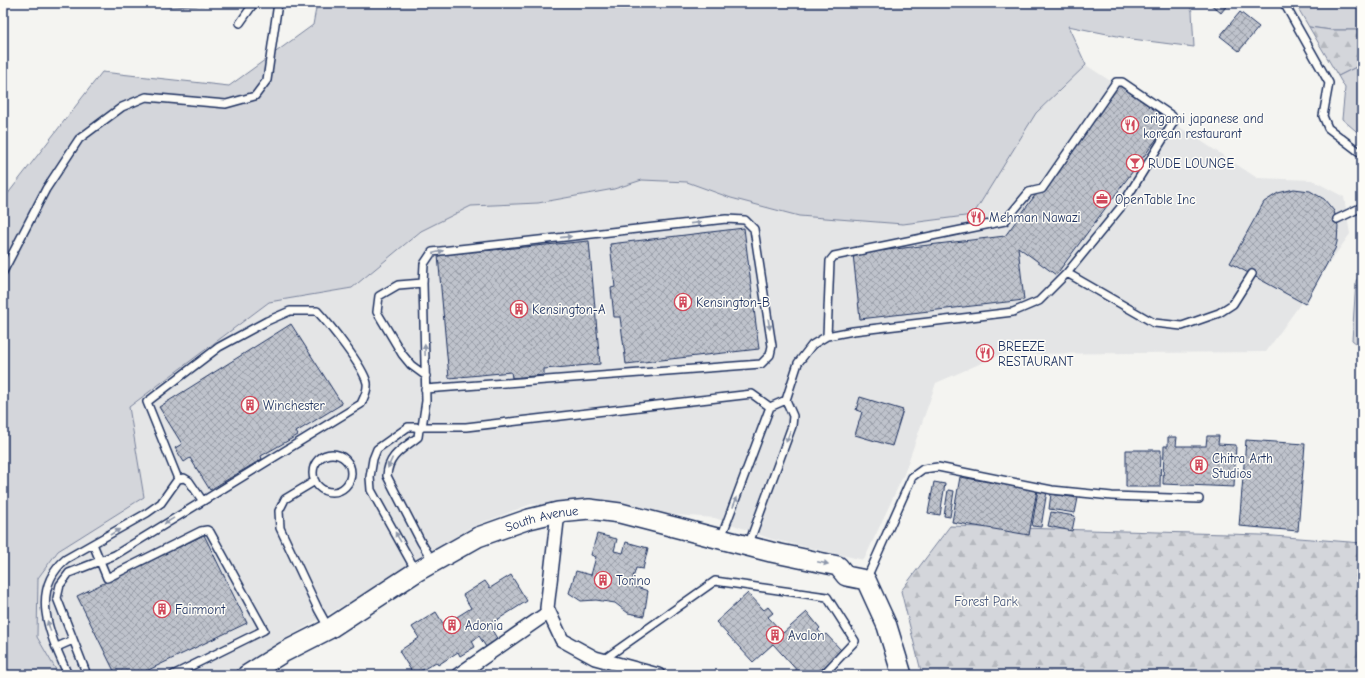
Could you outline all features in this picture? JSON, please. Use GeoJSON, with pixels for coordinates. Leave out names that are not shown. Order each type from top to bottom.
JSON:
{"type":"FeatureCollection","features":[{"type":"Feature","properties":{"kind":"street","name":"South Avenue"},"geometry":{"type":"LineString","coordinates":[[247,675],[284,652],[329,629],[416,572],[478,537],[529,519],[558,512],[589,509],[620,513],[748,546],[838,566],[846,576],[866,580]]}},
{"type":"Feature","properties":{"kind":"street"},"geometry":{"type":"LineString","coordinates":[[265,675],[327,639],[397,592],[475,547],[542,523],[593,516],[652,528],[735,554],[838,580],[846,576]]}},
{"type":"Feature","properties":{"kind":"street"},"geometry":{"type":"LineString","coordinates":[[557,521],[547,608],[562,640],[595,658],[649,671],[658,675]]}},
{"type":"Feature","properties":{"kind":"street"},"geometry":{"type":"LineString","coordinates":[[866,580],[886,626],[902,675]]}},
{"type":"Feature","properties":{"kind":"street"},"geometry":{"type":"LineString","coordinates":[[458,675],[549,612]]}},
{"type":"Feature","properties":{"kind":"lane"},"geometry":{"type":"LineString","coordinates":[[240,23],[254,3]]}},
{"type":"Feature","properties":{"kind":"lane"},"geometry":{"type":"LineString","coordinates":[[3,272],[46,189],[79,139],[122,107],[146,97],[226,104],[255,96],[267,80],[278,3]]}},
{"type":"Feature","properties":{"kind":"lane"},"geometry":{"type":"LineString","coordinates":[[1284,3],[1329,83],[1323,116],[1328,128],[1362,154]]}},
{"type":"Feature","properties":{"kind":"lane"},"geometry":{"type":"LineString","coordinates":[[748,546],[792,426],[793,416],[786,400],[798,363],[812,345],[827,336],[853,331],[1012,312],[1039,301],[1067,274],[1121,208],[1173,123],[1172,116],[1120,82],[1116,82],[1042,189],[1029,192],[1006,220],[834,256],[830,261],[827,336]]}},
{"type":"Feature","properties":{"kind":"lane"},"geometry":{"type":"LineString","coordinates":[[1337,219],[1362,207]]}},
{"type":"Feature","properties":{"kind":"lane"},"geometry":{"type":"LineString","coordinates":[[425,389],[761,364],[770,355],[772,346],[754,229],[745,220],[726,219],[432,252],[424,264],[423,283],[426,376],[421,428],[418,437],[392,458],[387,468],[387,476],[433,562]]}},
{"type":"Feature","properties":{"kind":"lane"},"geometry":{"type":"LineString","coordinates":[[1067,274],[1154,323],[1182,326],[1219,313],[1233,304],[1252,274]]}},
{"type":"Feature","properties":{"kind":"lane"},"geometry":{"type":"LineString","coordinates":[[423,283],[398,285],[379,296],[377,312],[402,354],[411,365],[426,376]]}},
{"type":"Feature","properties":{"kind":"lane"},"geometry":{"type":"LineString","coordinates":[[87,675],[57,598],[60,585],[69,573],[115,554],[361,404],[366,394],[367,383],[336,332],[317,311],[290,311],[267,321],[219,347],[147,402],[178,479]]}},
{"type":"Feature","properties":{"kind":"lane"},"geometry":{"type":"LineString","coordinates":[[416,572],[371,490],[370,477],[373,459],[377,449],[408,427],[466,427],[752,394],[770,406]]}},
{"type":"Feature","properties":{"kind":"lane"},"geometry":{"type":"LineString","coordinates":[[721,538],[770,406],[786,400]]}},
{"type":"Feature","properties":{"kind":"lane"},"geometry":{"type":"LineString","coordinates":[[336,454],[342,457],[350,466],[350,479],[342,489],[336,491],[323,490],[314,481],[313,469],[315,463],[325,455],[336,454]]}},
{"type":"Feature","properties":{"kind":"lane"},"geometry":{"type":"LineString","coordinates":[[866,580],[912,477],[923,469],[938,467],[1052,490],[1112,496],[1198,499]]}},
{"type":"Feature","properties":{"kind":"lane"},"geometry":{"type":"LineString","coordinates":[[68,675],[48,623],[45,604],[46,586],[57,566],[66,559],[147,514],[161,502],[178,479],[184,478],[189,481],[202,500]]}},
{"type":"Feature","properties":{"kind":"lane"},"geometry":{"type":"LineString","coordinates":[[314,481],[285,499],[279,511],[280,528],[318,610],[329,629]]}},
{"type":"Feature","properties":{"kind":"lane"},"geometry":{"type":"LineString","coordinates":[[93,544],[107,578],[201,531],[207,530],[210,532],[264,630],[173,675]]}},
{"type":"Feature","properties":{"kind":"lane"},"geometry":{"type":"LineString","coordinates":[[603,660],[715,581],[827,597],[855,640],[824,675]]}},
{"type":"Feature","properties":{"kind":"lane"},"geometry":{"type":"LineString","coordinates":[[57,647],[73,640]]}},
{"type":"Feature","properties":{"kind":"shaded area"},"geometry":{"type":"Polygon","coordinates":[[[1086,65],[1257,178],[1312,180],[1344,197],[1350,234],[1266,352],[1002,354],[936,383],[904,474],[864,560],[771,539],[715,518],[531,504],[471,527],[369,591],[288,637],[234,675],[59,675],[37,637],[38,578],[58,551],[144,497],[129,407],[269,302],[352,288],[421,231],[471,206],[538,203],[614,189],[642,179],[687,182],[731,198],[799,216],[903,224],[973,215],[1036,113],[1086,65]]]}},
{"type":"Feature","properties":{"kind":"green space"},"geometry":{"type":"Polygon","coordinates":[[[136,3],[213,3],[212,5],[171,7],[136,3]]]}},
{"type":"Feature","properties":{"kind":"green space"},"geometry":{"type":"Polygon","coordinates":[[[317,3],[1188,3],[1192,11],[1194,47],[1132,39],[1068,26],[1086,65],[1036,113],[973,215],[903,224],[799,216],[731,198],[687,182],[642,180],[614,189],[538,203],[471,206],[421,231],[352,288],[269,302],[129,407],[144,497],[58,551],[38,578],[37,637],[59,675],[3,675],[3,200],[102,72],[229,86],[313,25],[317,3]]]}},
{"type":"Feature","properties":{"kind":"green space"},"geometry":{"type":"Polygon","coordinates":[[[1295,3],[1362,3],[1362,30],[1331,30],[1309,27],[1295,3]]]}},
{"type":"Feature","properties":{"kind":"green space"},"geometry":{"type":"Polygon","coordinates":[[[1309,27],[1331,30],[1362,30],[1362,64],[1338,76],[1309,27]]]}},
{"type":"Feature","properties":{"kind":"green space"},"geometry":{"type":"Polygon","coordinates":[[[1362,64],[1362,136],[1342,119],[1345,88],[1338,76],[1362,64]]]}},
{"type":"Feature","properties":{"kind":"green space"},"geometry":{"type":"Polygon","coordinates":[[[1362,271],[1362,348],[1352,340],[1356,281],[1362,271]]]}},
{"type":"Feature","properties":{"kind":"green space","name":"Forest Park"},"geometry":{"type":"Polygon","coordinates":[[[950,526],[1261,535],[1362,543],[1362,675],[922,675],[901,591],[950,526]]]}},
{"type":"Feature","properties":{"kind":"green space"},"geometry":{"type":"Polygon","coordinates":[[[615,673],[625,675],[536,675],[615,673]]]}},
{"type":"Feature","properties":{"kind":"building"},"geometry":{"type":"Polygon","coordinates":[[[1209,3],[1229,3],[1221,13],[1209,3]]]}},
{"type":"Feature","properties":{"kind":"building"},"geometry":{"type":"Polygon","coordinates":[[[1240,12],[1259,27],[1239,51],[1220,36],[1240,12]]]}},
{"type":"Feature","properties":{"kind":"building"},"geometry":{"type":"Polygon","coordinates":[[[1118,83],[1170,121],[1056,275],[1018,247],[1024,300],[860,319],[853,254],[1005,236],[1118,83]]]}},
{"type":"Feature","properties":{"kind":"building"},"geometry":{"type":"Polygon","coordinates":[[[1294,189],[1310,191],[1324,199],[1334,211],[1338,226],[1335,249],[1305,304],[1230,263],[1264,202],[1278,193],[1294,189]]]}},
{"type":"Feature","properties":{"kind":"building","name":"Kensington-B"},"geometry":{"type":"Polygon","coordinates":[[[744,228],[759,349],[626,364],[620,317],[614,317],[611,288],[615,287],[610,244],[744,228]]]}},
{"type":"Feature","properties":{"kind":"building","name":"Kensington-A"},"geometry":{"type":"Polygon","coordinates":[[[589,241],[600,364],[544,369],[544,375],[512,378],[511,372],[449,378],[438,255],[589,241]]]}},
{"type":"Feature","properties":{"kind":"building","name":"Winchester"},"geometry":{"type":"Polygon","coordinates":[[[291,324],[342,404],[296,432],[298,435],[261,456],[262,459],[210,490],[190,458],[184,462],[175,448],[182,444],[159,407],[291,324]]]}},
{"type":"Feature","properties":{"kind":"building"},"geometry":{"type":"Polygon","coordinates":[[[860,397],[903,410],[892,446],[855,435],[862,412],[856,410],[860,397]]]}},
{"type":"Feature","properties":{"kind":"building","name":"Chitra Arth Studios"},"geometry":{"type":"Polygon","coordinates":[[[1207,436],[1219,436],[1218,444],[1236,445],[1234,487],[1163,484],[1164,446],[1168,446],[1168,437],[1177,437],[1176,446],[1206,446],[1207,436]]]}},
{"type":"Feature","properties":{"kind":"building"},"geometry":{"type":"Polygon","coordinates":[[[1246,440],[1305,444],[1298,531],[1239,526],[1246,440]]]}},
{"type":"Feature","properties":{"kind":"building"},"geometry":{"type":"Polygon","coordinates":[[[1126,450],[1161,450],[1160,487],[1126,487],[1126,450]]]}},
{"type":"Feature","properties":{"kind":"building"},"geometry":{"type":"Polygon","coordinates":[[[960,477],[1037,490],[1029,535],[952,522],[960,477]]]}},
{"type":"Feature","properties":{"kind":"building"},"geometry":{"type":"Polygon","coordinates":[[[934,482],[945,484],[940,515],[928,513],[934,482]]]}},
{"type":"Feature","properties":{"kind":"building"},"geometry":{"type":"Polygon","coordinates":[[[948,490],[954,491],[950,517],[944,516],[948,490]]]}},
{"type":"Feature","properties":{"kind":"building"},"geometry":{"type":"Polygon","coordinates":[[[1038,490],[1047,491],[1041,527],[1032,526],[1038,490]]]}},
{"type":"Feature","properties":{"kind":"building"},"geometry":{"type":"Polygon","coordinates":[[[1051,494],[1078,498],[1075,513],[1049,509],[1051,494]]]}},
{"type":"Feature","properties":{"kind":"building"},"geometry":{"type":"Polygon","coordinates":[[[1051,512],[1075,516],[1072,531],[1048,526],[1051,512]]]}},
{"type":"Feature","properties":{"kind":"building","name":"Torino"},"geometry":{"type":"Polygon","coordinates":[[[597,534],[617,539],[614,551],[623,553],[626,542],[648,548],[643,569],[636,568],[631,585],[648,591],[644,616],[628,613],[615,603],[596,600],[581,601],[569,593],[576,571],[591,575],[596,557],[591,555],[597,534]]]}},
{"type":"Feature","properties":{"kind":"building","name":"Fairmont"},"geometry":{"type":"Polygon","coordinates":[[[204,535],[247,623],[138,675],[116,675],[77,596],[204,535]]]}},
{"type":"Feature","properties":{"kind":"building","name":"Adonia"},"geometry":{"type":"Polygon","coordinates":[[[511,575],[527,601],[489,625],[498,640],[486,647],[479,636],[472,641],[475,647],[460,656],[458,652],[438,665],[436,662],[414,675],[399,651],[419,638],[412,627],[436,612],[444,625],[471,608],[463,595],[485,581],[490,588],[511,575]]]}},
{"type":"Feature","properties":{"kind":"building","name":"Avalon"},"geometry":{"type":"Polygon","coordinates":[[[748,593],[764,610],[768,607],[773,613],[768,617],[783,633],[807,612],[820,628],[818,630],[823,636],[826,634],[842,651],[815,675],[801,675],[773,644],[753,662],[716,622],[748,593]]]}},
{"type":"Feature","properties":{"kind":"place","name":"origami japanese and korean restaurant"},"geometry":{"type":"Point","coordinates":[1130,125]}},
{"type":"Feature","properties":{"kind":"place","name":"RUDE LOUNGE"},"geometry":{"type":"Point","coordinates":[1135,163]}},
{"type":"Feature","properties":{"kind":"place","name":"OpenTable Inc"},"geometry":{"type":"Point","coordinates":[1102,199]}},
{"type":"Feature","properties":{"kind":"place","name":"Mehman Nawazi"},"geometry":{"type":"Point","coordinates":[976,217]}},
{"type":"Feature","properties":{"kind":"place","name":"Kensington-B"},"geometry":{"type":"Point","coordinates":[683,302]}},
{"type":"Feature","properties":{"kind":"place","name":"Kensington-A"},"geometry":{"type":"Point","coordinates":[519,309]}},
{"type":"Feature","properties":{"kind":"place","name":"BREEZE RESTAURANT"},"geometry":{"type":"Point","coordinates":[985,353]}},
{"type":"Feature","properties":{"kind":"place","name":"Winchester"},"geometry":{"type":"Point","coordinates":[250,405]}},
{"type":"Feature","properties":{"kind":"place","name":"Chitra Arth Studios"},"geometry":{"type":"Point","coordinates":[1199,465]}},
{"type":"Feature","properties":{"kind":"place","name":"Torino"},"geometry":{"type":"Point","coordinates":[603,580]}},
{"type":"Feature","properties":{"kind":"place","name":"Fairmont"},"geometry":{"type":"Point","coordinates":[162,609]}},
{"type":"Feature","properties":{"kind":"place","name":"Adonia"},"geometry":{"type":"Point","coordinates":[452,625]}},
{"type":"Feature","properties":{"kind":"place","name":"Avalon"},"geometry":{"type":"Point","coordinates":[775,635]}}]}
